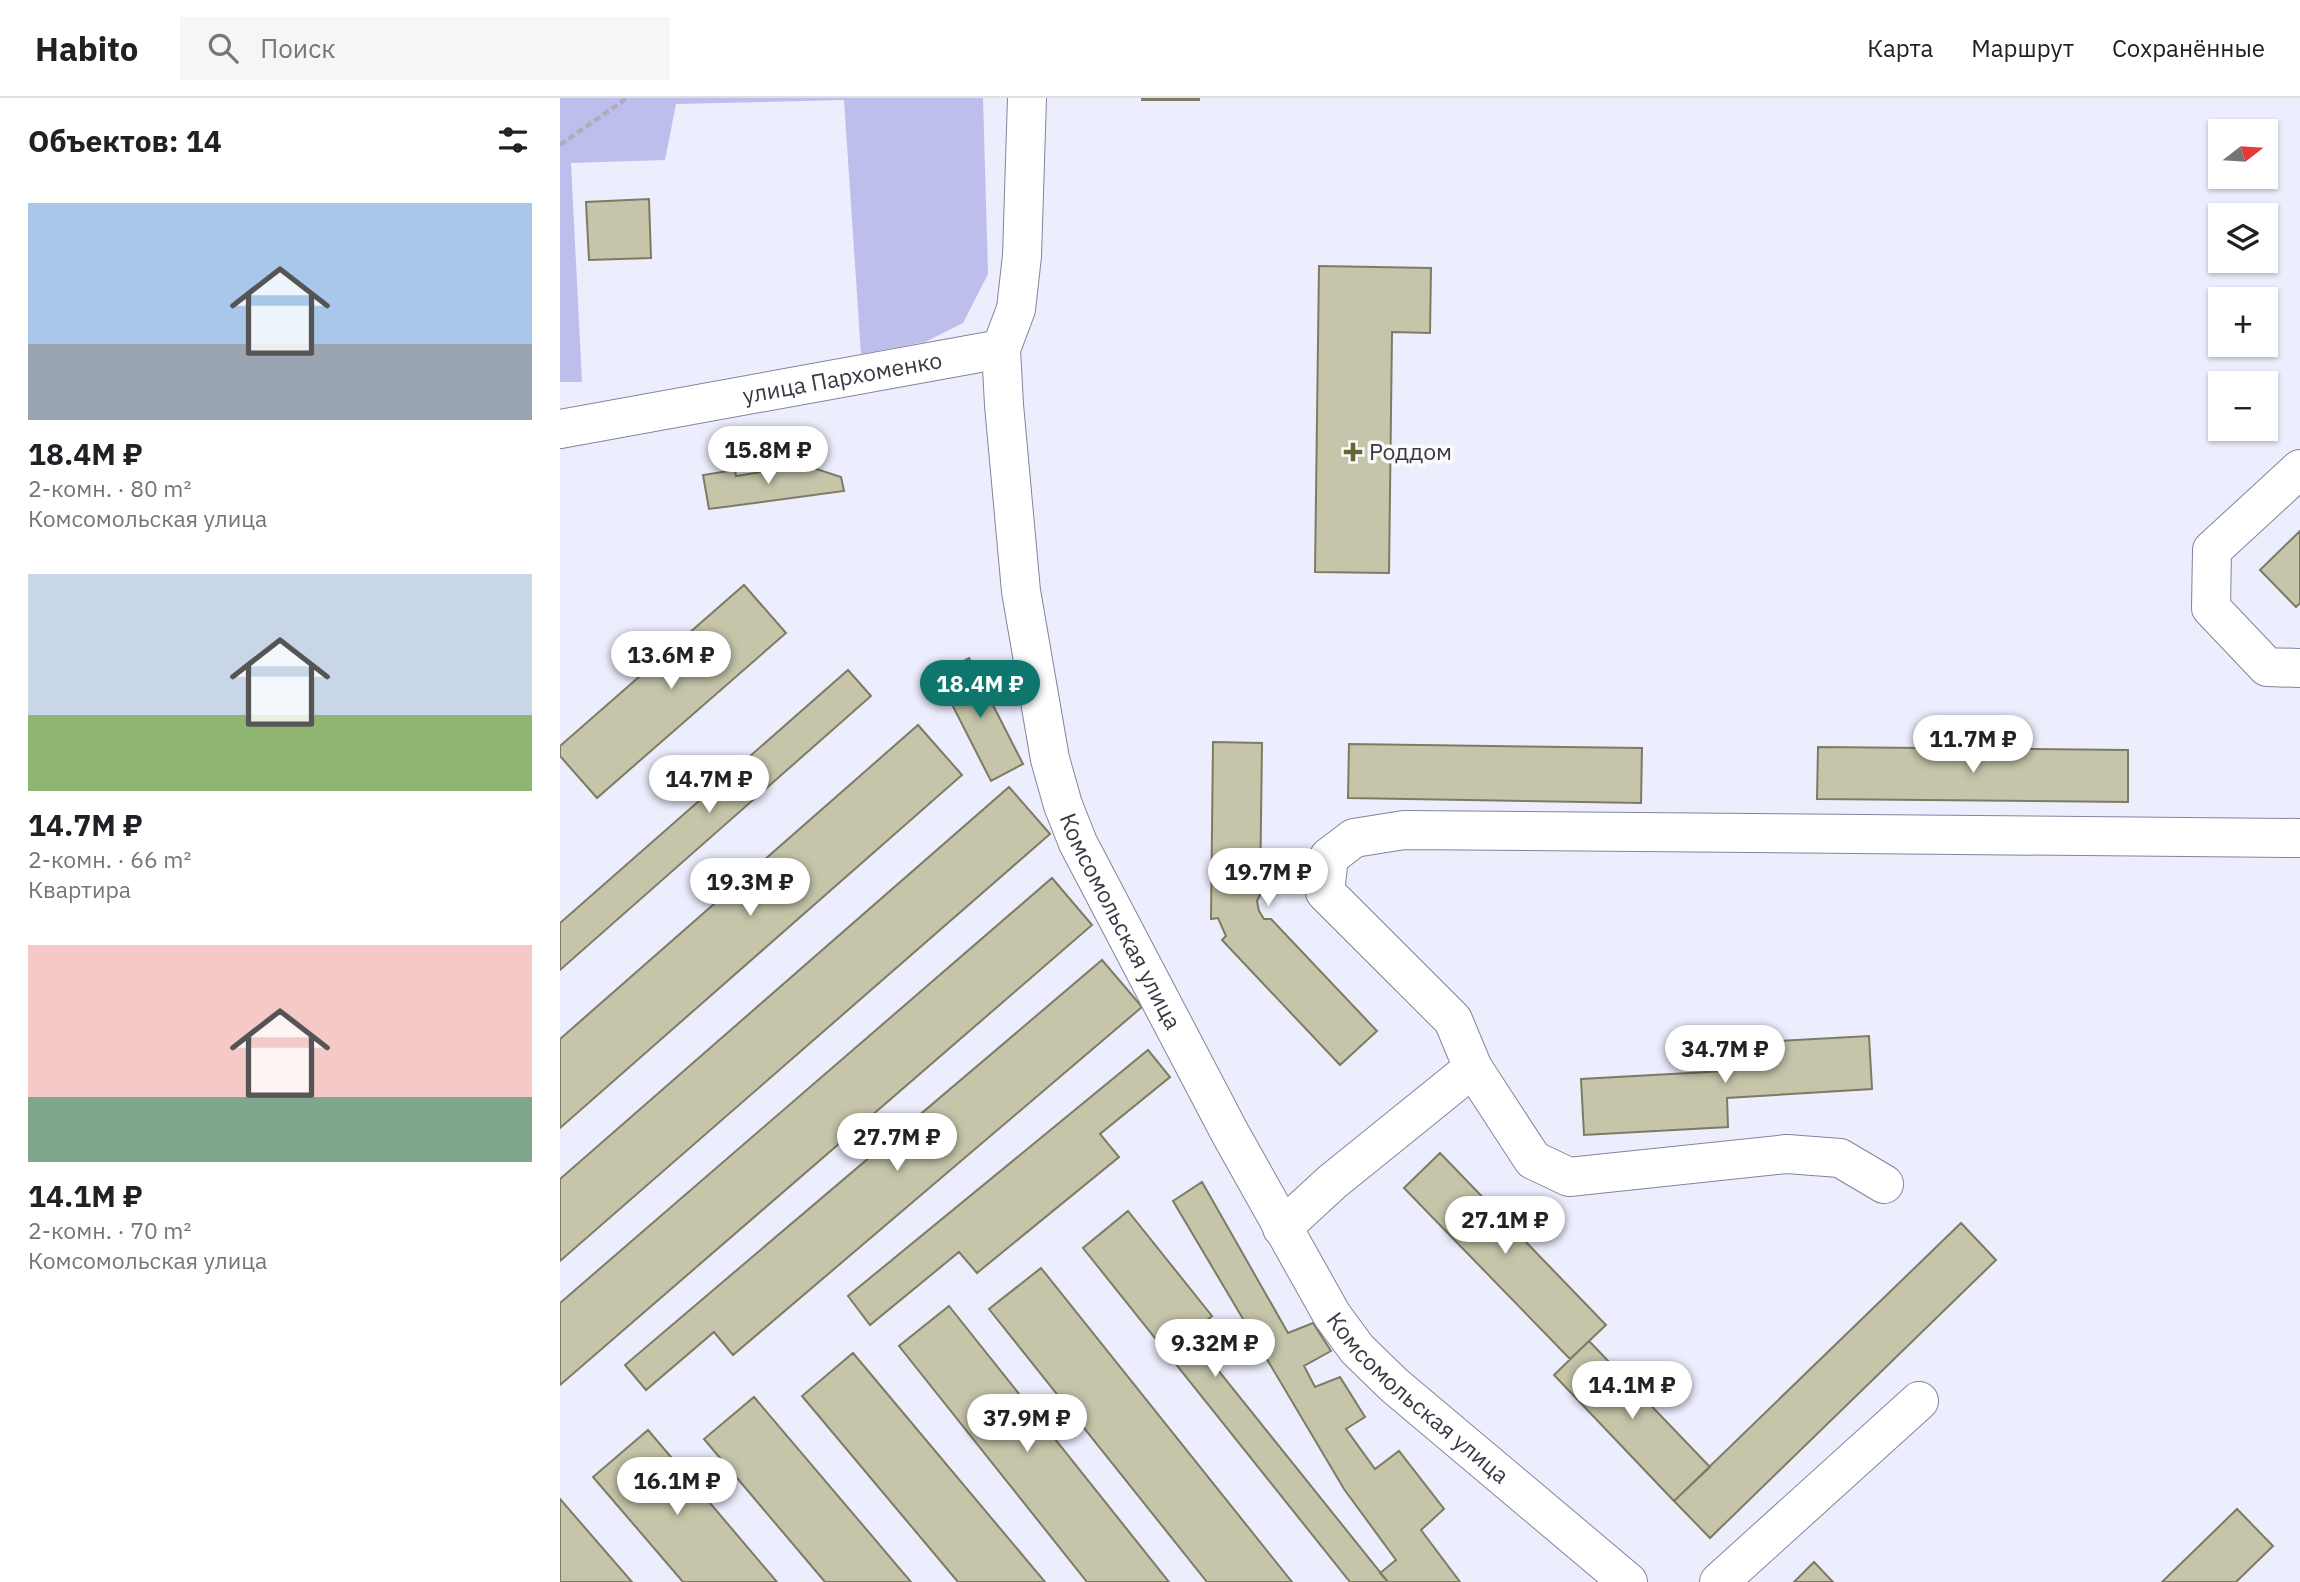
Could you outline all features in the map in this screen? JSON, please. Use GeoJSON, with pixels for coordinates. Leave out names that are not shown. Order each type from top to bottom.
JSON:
{"type":"FeatureCollection","features":[{"type":"Feature","properties":{"kind":"street","name":"Комсомольская улица"},"geometry":{"type":"LineString","coordinates":[[1027,98],[1022,256],[1016,309],[1001,349],[1004,405],[1021,591],[1050,759],[1063,805],[1078,843],[1204,1086],[1282,1228],[1332,1315],[1356,1349],[1394,1385],[1628,1582]]}},
{"type":"Feature","properties":{"kind":"street","name":"улица Пархоменко"},"geometry":{"type":"LineString","coordinates":[[560,429],[1001,349]]}},
{"type":"Feature","properties":{"kind":"street"},"geometry":{"type":"LineString","coordinates":[[2300,469],[2212,550],[2211,608],[2267,667],[2300,668]]}},
{"type":"Feature","properties":{"kind":"street"},"geometry":{"type":"LineString","coordinates":[[1884,1184],[1840,1158],[1787,1154],[1569,1177],[1533,1160],[1473,1068],[1452,1020],[1325,892],[1329,857],[1354,838],[1417,830],[2300,838]]}},
{"type":"Feature","properties":{"kind":"street"},"geometry":{"type":"LineString","coordinates":[[1282,1228],[1332,1182],[1473,1068]]}},
{"type":"Feature","properties":{"kind":"street"},"geometry":{"type":"LineString","coordinates":[[1719,1582],[1919,1401]]}},
{"type":"Feature","properties":{"kind":"path"},"geometry":{"type":"LineString","coordinates":[[560,145],[627,98]]}},
{"type":"Feature","properties":{"kind":"shaded area"},"geometry":{"type":"Polygon","coordinates":[[[560,98],[983,98],[988,274],[963,323],[925,342],[861,354],[844,100],[676,104],[665,160],[571,163],[582,382],[560,382],[560,98]]]}},
{"type":"Feature","properties":{"kind":"building"},"geometry":{"type":"Polygon","coordinates":[[[1199,98],[1199,100],[1142,100],[1199,98]]]}},
{"type":"Feature","properties":{"kind":"building"},"geometry":{"type":"Polygon","coordinates":[[[649,199],[651,258],[589,260],[586,202],[649,199]]]}},
{"type":"Feature","properties":{"kind":"building","name":"Роддом"},"geometry":{"type":"Polygon","coordinates":[[[1319,266],[1431,268],[1430,333],[1392,332],[1389,573],[1315,572],[1319,266]]]}},
{"type":"Feature","properties":{"kind":"building"},"geometry":{"type":"Polygon","coordinates":[[[804,465],[841,477],[844,491],[709,509],[703,475],[735,470],[736,476],[804,465]]]}},
{"type":"Feature","properties":{"kind":"building"},"geometry":{"type":"Polygon","coordinates":[[[2300,531],[2300,603],[2296,607],[2260,570],[2300,531]]]}},
{"type":"Feature","properties":{"kind":"building"},"geometry":{"type":"Polygon","coordinates":[[[744,585],[786,633],[597,798],[560,756],[560,746],[744,585]]]}},
{"type":"Feature","properties":{"kind":"building"},"geometry":{"type":"Polygon","coordinates":[[[969,658],[1023,764],[991,781],[937,675],[969,658]]]}},
{"type":"Feature","properties":{"kind":"building"},"geometry":{"type":"Polygon","coordinates":[[[848,670],[871,696],[560,970],[560,923],[848,670]]]}},
{"type":"Feature","properties":{"kind":"building"},"geometry":{"type":"Polygon","coordinates":[[[918,725],[962,775],[560,1128],[560,1039],[918,725]]]}},
{"type":"Feature","properties":{"kind":"building"},"geometry":{"type":"Polygon","coordinates":[[[1213,742],[1262,743],[1260,895],[1257,901],[1259,911],[1264,919],[1271,919],[1377,1031],[1340,1065],[1222,940],[1226,936],[1218,918],[1211,919],[1213,742]]]}},
{"type":"Feature","properties":{"kind":"building"},"geometry":{"type":"Polygon","coordinates":[[[1349,744],[1642,748],[1641,803],[1348,798],[1349,744]]]}},
{"type":"Feature","properties":{"kind":"building"},"geometry":{"type":"Polygon","coordinates":[[[1818,747],[2128,750],[2128,802],[1817,799],[1818,747]]]}},
{"type":"Feature","properties":{"kind":"building"},"geometry":{"type":"Polygon","coordinates":[[[1009,787],[1050,834],[560,1261],[560,1179],[1009,787]]]}},
{"type":"Feature","properties":{"kind":"building"},"geometry":{"type":"Polygon","coordinates":[[[1052,878],[1092,925],[560,1385],[560,1303],[1052,878]]]}},
{"type":"Feature","properties":{"kind":"building"},"geometry":{"type":"Polygon","coordinates":[[[1102,960],[1142,1007],[733,1355],[714,1332],[646,1390],[625,1365],[1102,960]]]}},
{"type":"Feature","properties":{"kind":"building"},"geometry":{"type":"Polygon","coordinates":[[[1869,1036],[1872,1089],[1727,1098],[1728,1127],[1584,1135],[1581,1079],[1725,1071],[1724,1044],[1869,1036]]]}},
{"type":"Feature","properties":{"kind":"building"},"geometry":{"type":"Polygon","coordinates":[[[1148,1050],[1170,1077],[1100,1134],[1119,1157],[977,1273],[959,1252],[870,1325],[848,1296],[1148,1050]]]}},
{"type":"Feature","properties":{"kind":"building"},"geometry":{"type":"Polygon","coordinates":[[[1440,1153],[1606,1325],[1570,1359],[1404,1188],[1440,1153]]]}},
{"type":"Feature","properties":{"kind":"building"},"geometry":{"type":"Polygon","coordinates":[[[1202,1182],[1288,1333],[1313,1323],[1331,1351],[1304,1366],[1315,1387],[1340,1377],[1365,1417],[1346,1429],[1375,1469],[1399,1451],[1444,1509],[1421,1530],[1460,1582],[1388,1582],[1380,1573],[1396,1560],[1344,1489],[1173,1201],[1202,1182]]]}},
{"type":"Feature","properties":{"kind":"building"},"geometry":{"type":"Polygon","coordinates":[[[1128,1211],[1212,1316],[1189,1334],[1388,1582],[1350,1582],[1083,1248],[1128,1211]]]}},
{"type":"Feature","properties":{"kind":"building"},"geometry":{"type":"Polygon","coordinates":[[[1961,1223],[1996,1260],[1710,1538],[1674,1501],[1961,1223]]]}},
{"type":"Feature","properties":{"kind":"building"},"geometry":{"type":"Polygon","coordinates":[[[1041,1268],[1292,1582],[1207,1582],[989,1309],[1041,1268]]]}},
{"type":"Feature","properties":{"kind":"building"},"geometry":{"type":"Polygon","coordinates":[[[949,1306],[1169,1582],[1087,1582],[899,1346],[949,1306]]]}},
{"type":"Feature","properties":{"kind":"building"},"geometry":{"type":"Polygon","coordinates":[[[1589,1341],[1710,1467],[1674,1501],[1554,1375],[1589,1341]]]}},
{"type":"Feature","properties":{"kind":"building"},"geometry":{"type":"Polygon","coordinates":[[[853,1353],[1045,1582],[958,1582],[802,1396],[853,1353]]]}},
{"type":"Feature","properties":{"kind":"building"},"geometry":{"type":"Polygon","coordinates":[[[754,1397],[911,1582],[825,1582],[704,1439],[754,1397]]]}},
{"type":"Feature","properties":{"kind":"building"},"geometry":{"type":"Polygon","coordinates":[[[648,1430],[777,1582],[683,1582],[593,1477],[648,1430]]]}},
{"type":"Feature","properties":{"kind":"building"},"geometry":{"type":"Polygon","coordinates":[[[560,1499],[632,1582],[560,1582],[560,1499]]]}},
{"type":"Feature","properties":{"kind":"building"},"geometry":{"type":"Polygon","coordinates":[[[2237,1509],[2273,1546],[2236,1582],[2162,1582],[2237,1509]]]}},
{"type":"Feature","properties":{"kind":"building"},"geometry":{"type":"Polygon","coordinates":[[[1814,1562],[1833,1582],[1794,1582],[1814,1562]]]}},
{"type":"Feature","properties":{"kind":"place","name":"Роддом"},"geometry":{"type":"Point","coordinates":[1353,452]}}]}
